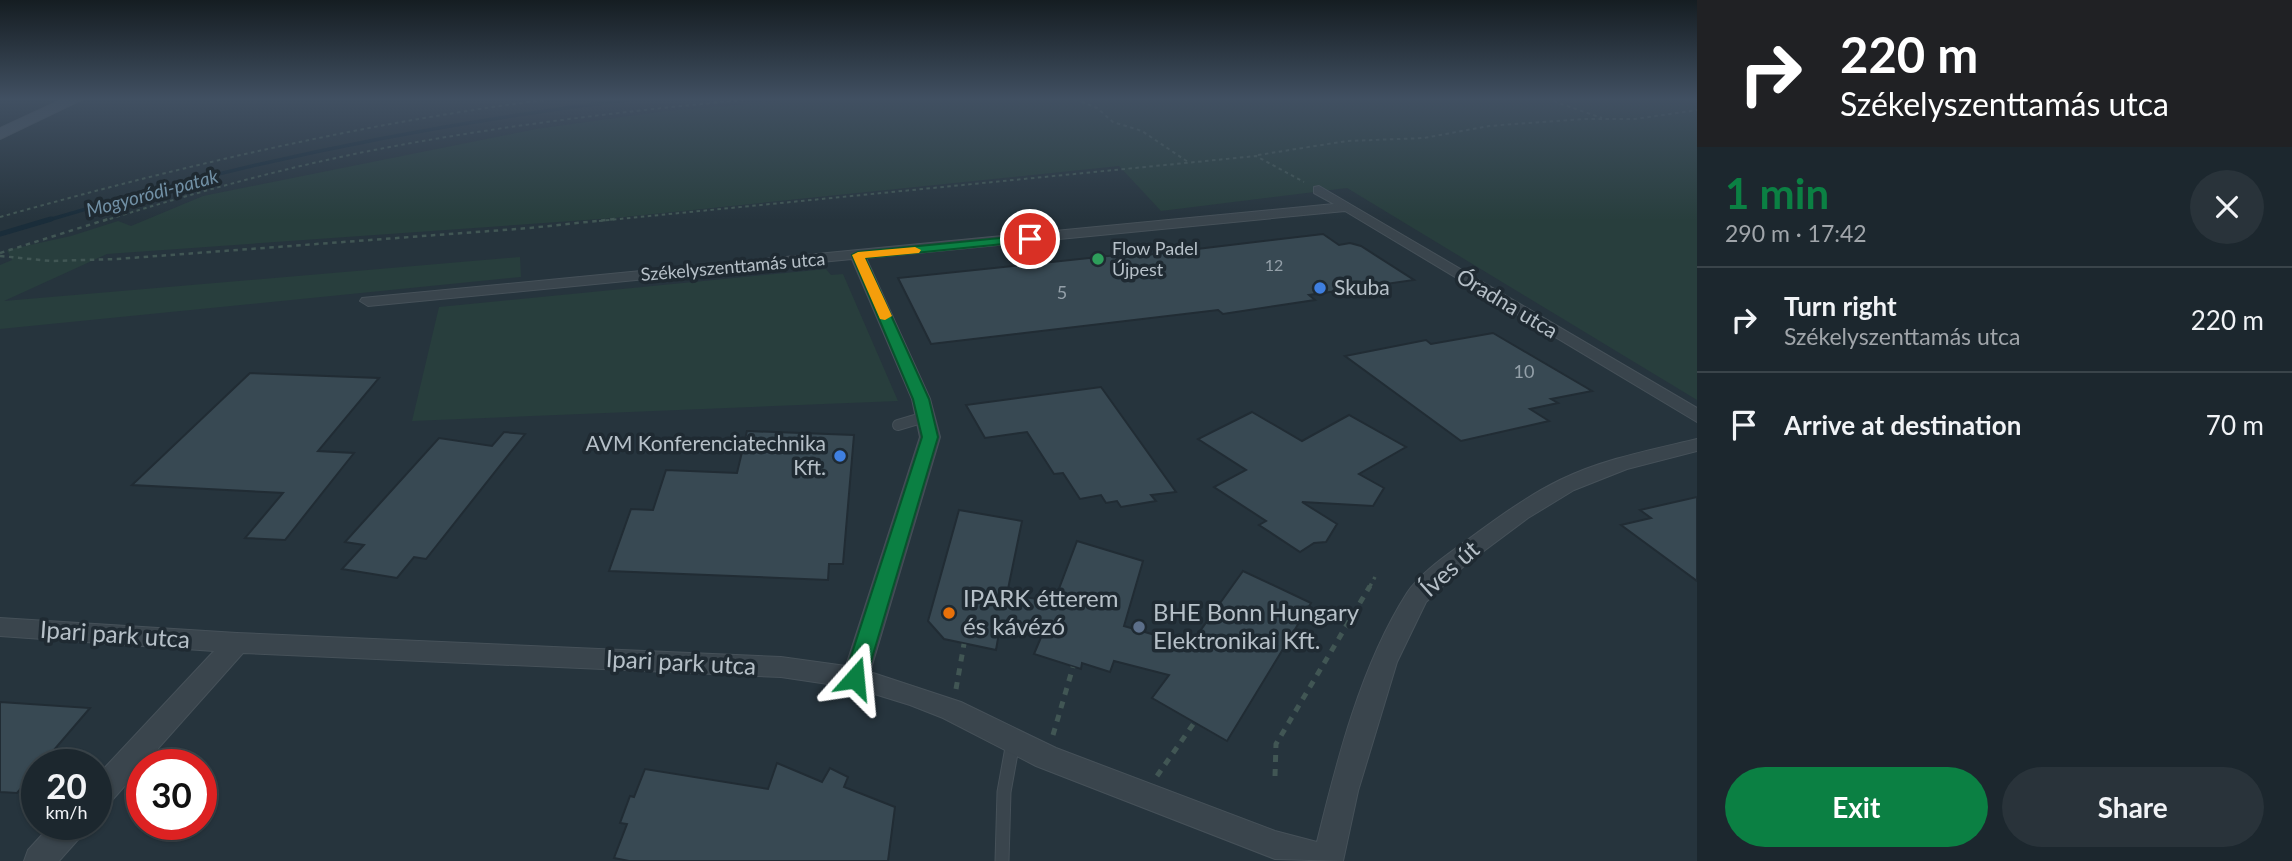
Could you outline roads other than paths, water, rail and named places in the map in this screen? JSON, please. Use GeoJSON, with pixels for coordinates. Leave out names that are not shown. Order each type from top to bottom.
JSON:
{"type":"FeatureCollection","features":[{"type":"Feature","properties":{"kind":"street","name":"Óradna utca"},"geometry":{"type":"LineString","coordinates":[[1318,190],[1697,416]]}},
{"type":"Feature","properties":{"kind":"street","name":"Székelyszenttamás utca"},"geometry":{"type":"LineString","coordinates":[[368,300],[1349,207]]}},
{"type":"Feature","properties":{"kind":"street"},"geometry":{"type":"LineString","coordinates":[[855,678],[930,437],[921,399],[858,255]]}},
{"type":"Feature","properties":{"kind":"street","name":"Íves út"},"geometry":{"type":"LineString","coordinates":[[1328,860],[1343,791],[1384,662],[1417,597],[1457,559],[1520,513],[1567,485],[1620,464],[1697,445]]}},
{"type":"Feature","properties":{"kind":"street","name":"Ipari park utca"},"geometry":{"type":"LineString","coordinates":[[0,627],[237,643],[781,667],[855,678],[952,710],[1046,757],[1275,845],[1328,860]]}},
{"type":"Feature","properties":{"kind":"street"},"geometry":{"type":"LineString","coordinates":[[112,780],[237,643]]}},
{"type":"Feature","properties":{"kind":"street"},"geometry":{"type":"LineString","coordinates":[[39,861],[58,840]]}},
{"type":"Feature","properties":{"kind":"lane"},"geometry":{"type":"LineString","coordinates":[[898,425],[925,417]]}},
{"type":"Feature","properties":{"kind":"lane"},"geometry":{"type":"LineString","coordinates":[[1002,861],[1004,792],[1013,741]]}},
{"type":"Feature","properties":{"kind":"waterway","name":"Mogyoródi-patak"},"geometry":{"type":"LineString","coordinates":[[45,221],[190,181],[378,139]]}},
{"type":"Feature","properties":{"kind":"waterway","name":"Mogyoródi-patak"},"geometry":{"type":"LineString","coordinates":[[0,234],[51,219]]}},
{"type":"Feature","properties":{"kind":"place","name":"Flow Padel Újpest"},"geometry":{"type":"Point","coordinates":[1098,259]}},
{"type":"Feature","properties":{"kind":"place","name":"Skuba"},"geometry":{"type":"Point","coordinates":[1320,288]}},
{"type":"Feature","properties":{"kind":"place","name":"AVM Konferenciatechnika Kft."},"geometry":{"type":"Point","coordinates":[840,456]}},
{"type":"Feature","properties":{"kind":"place","name":"IPARK étterem és kávézó"},"geometry":{"type":"Point","coordinates":[949,613]}},
{"type":"Feature","properties":{"kind":"place","name":"BHE Bonn Hungary Elektronikai Kft."},"geometry":{"type":"Point","coordinates":[1139,627]}}]}
